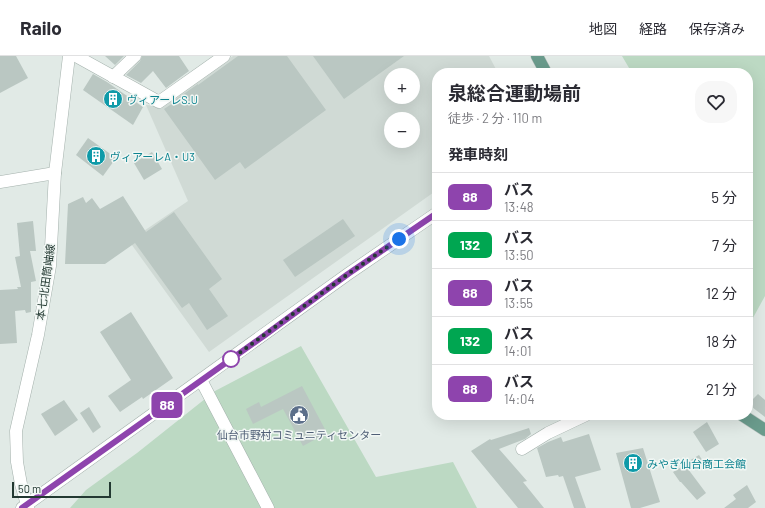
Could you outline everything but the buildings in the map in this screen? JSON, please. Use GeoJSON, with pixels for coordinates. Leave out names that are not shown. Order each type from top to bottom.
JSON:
{"type":"FeatureCollection","features":[{"type":"Feature","properties":{"kind":"main road"},"geometry":{"type":"LineString","coordinates":[[537,56],[543,68]]}},
{"type":"Feature","properties":{"kind":"main road"},"geometry":{"type":"LineString","coordinates":[[750,420],[765,430]]}},
{"type":"Feature","properties":{"kind":"street","name":"本七北田筒岫線"},"geometry":{"type":"LineString","coordinates":[[25,507],[16,462],[16,431],[38,335],[50,266],[56,173],[69,56]]}},
{"type":"Feature","properties":{"kind":"street"},"geometry":{"type":"LineString","coordinates":[[76,56],[159,102],[224,56]]}},
{"type":"Feature","properties":{"kind":"street"},"geometry":{"type":"LineString","coordinates":[[113,77],[135,56]]}},
{"type":"Feature","properties":{"kind":"street"},"geometry":{"type":"LineString","coordinates":[[0,182],[56,173]]}},
{"type":"Feature","properties":{"kind":"street"},"geometry":{"type":"LineString","coordinates":[[25,507],[348,274],[432,216]]}},
{"type":"Feature","properties":{"kind":"street"},"geometry":{"type":"LineString","coordinates":[[201,380],[268,508]]}},
{"type":"Feature","properties":{"kind":"street"},"geometry":{"type":"LineString","coordinates":[[522,449],[548,432],[575,420]]}},
{"type":"Feature","properties":{"kind":"shaded area"},"geometry":{"type":"Polygon","coordinates":[[[233,56],[489,56],[495,68],[432,68],[432,194],[209,352],[129,241],[188,201],[146,105],[163,106],[233,56]]]}},
{"type":"Feature","properties":{"kind":"green space"},"geometry":{"type":"Polygon","coordinates":[[[622,56],[765,56],[765,296],[753,318],[753,68],[629,68],[622,56]]]}},
{"type":"Feature","properties":{"kind":"green space"},"geometry":{"type":"Polygon","coordinates":[[[301,346],[376,477],[453,462],[477,508],[70,508],[86,490],[137,453],[215,391],[301,346]]]}},
{"type":"Feature","properties":{"kind":"bus line","name":"88"},"geometry":{"type":"LineString","coordinates":[[22,508],[348,274],[432,216]]}},
{"type":"Feature","properties":{"kind":"place","name":"ヴィアーレS.U"},"geometry":{"type":"Point","coordinates":[113,99]}},
{"type":"Feature","properties":{"kind":"place","name":"ヴィアーレA・U3"},"geometry":{"type":"Point","coordinates":[96,156]}},
{"type":"Feature","properties":{"kind":"place","name":"仙台市野村コミュニティセンター"},"geometry":{"type":"Point","coordinates":[299,415]}},
{"type":"Feature","properties":{"kind":"place","name":"みやぎ仙台商工会館"},"geometry":{"type":"Point","coordinates":[633,463]}},
{"type":"Feature","properties":{"kind":"route"},"geometry":{"type":"LineString","coordinates":[[231,359],[227,362],[399,239]]}}]}
